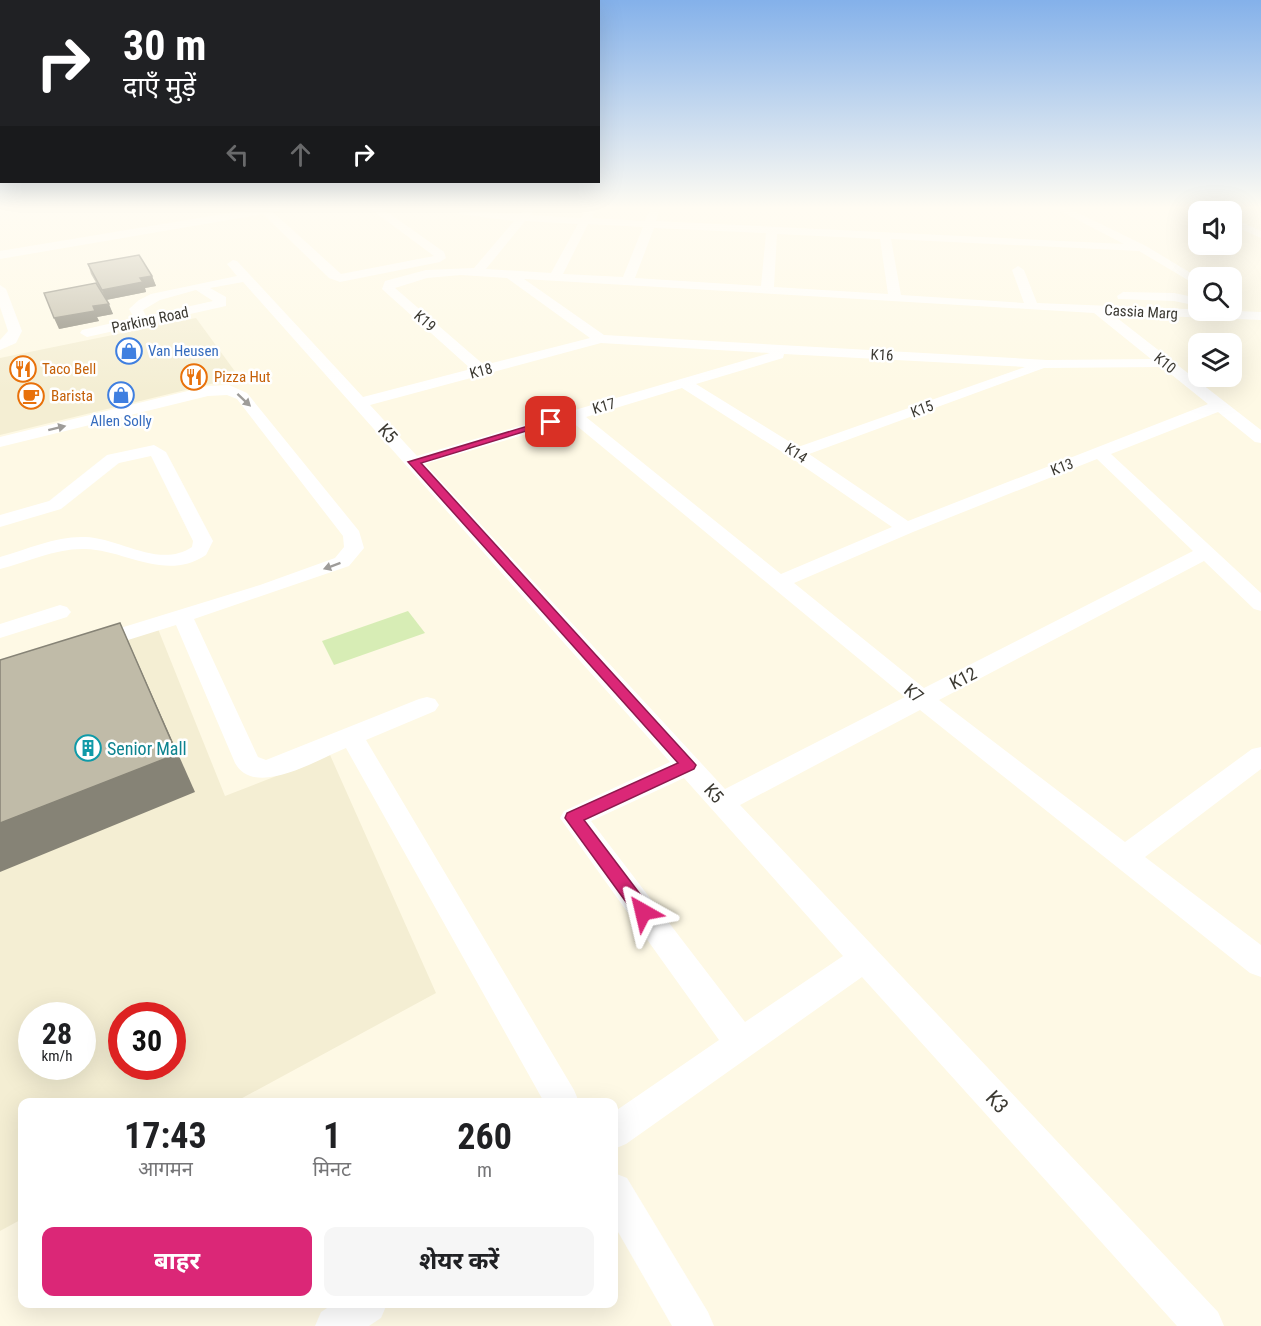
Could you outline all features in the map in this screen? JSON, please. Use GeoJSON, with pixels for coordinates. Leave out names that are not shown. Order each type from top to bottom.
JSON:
{"type":"FeatureCollection","features":[{"type":"Feature","properties":{"kind":"street","name":"K5"},"geometry":{"type":"LineString","coordinates":[[237,269],[790,878]]}},
{"type":"Feature","properties":{"kind":"street"},"geometry":{"type":"LineString","coordinates":[[327,269],[340,278],[386,269]]}},
{"type":"Feature","properties":{"kind":"street"},"geometry":{"type":"LineString","coordinates":[[476,273],[480,269]]}},
{"type":"Feature","properties":{"kind":"street"},"geometry":{"type":"LineString","coordinates":[[555,278],[560,269]]}},
{"type":"Feature","properties":{"kind":"street"},"geometry":{"type":"LineString","coordinates":[[627,282],[632,269]]}},
{"type":"Feature","properties":{"kind":"street"},"geometry":{"type":"LineString","coordinates":[[767,290],[769,269]]}},
{"type":"Feature","properties":{"kind":"street"},"geometry":{"type":"LineString","coordinates":[[890,269],[895,298]]}},
{"type":"Feature","properties":{"kind":"street"},"geometry":{"type":"LineString","coordinates":[[1018,270],[1032,307]]}},
{"type":"Feature","properties":{"kind":"street","name":"Cassia Marg"},"geometry":{"type":"LineString","coordinates":[[446,271],[1032,307],[1188,310]]}},
{"type":"Feature","properties":{"kind":"street","name":"K19"},"geometry":{"type":"LineString","coordinates":[[446,271],[398,280],[389,284],[388,289],[482,371]]}},
{"type":"Feature","properties":{"kind":"street"},"geometry":{"type":"LineString","coordinates":[[512,276],[601,339]]}},
{"type":"Feature","properties":{"kind":"street"},"geometry":{"type":"LineString","coordinates":[[143,322],[136,309],[141,303],[245,278]]}},
{"type":"Feature","properties":{"kind":"street","name":"Parking Road"},"geometry":{"type":"LineString","coordinates":[[87,333],[221,303],[221,300],[200,287]]}},
{"type":"Feature","properties":{"kind":"street"},"geometry":{"type":"LineString","coordinates":[[0,289],[15,331],[11,340],[0,346]]}},
{"type":"Feature","properties":{"kind":"street"},"geometry":{"type":"LineString","coordinates":[[1114,296],[1174,297],[1188,300]]}},
{"type":"Feature","properties":{"kind":"street","name":"K10"},"geometry":{"type":"LineString","coordinates":[[1098,310],[1261,438]]}},
{"type":"Feature","properties":{"kind":"street"},"geometry":{"type":"LineString","coordinates":[[1242,313],[1259,317]]}},
{"type":"Feature","properties":{"kind":"street","name":"K18"},"geometry":{"type":"LineString","coordinates":[[360,403],[601,339]]}},
{"type":"Feature","properties":{"kind":"street","name":"K16"},"geometry":{"type":"LineString","coordinates":[[601,339],[1047,364],[1164,363]]}},
{"type":"Feature","properties":{"kind":"street","name":"K17"},"geometry":{"type":"LineString","coordinates":[[414,462],[794,350]]}},
{"type":"Feature","properties":{"kind":"street","name":"K15"},"geometry":{"type":"LineString","coordinates":[[796,453],[1047,364]]}},
{"type":"Feature","properties":{"kind":"street","name":"K14"},"geometry":{"type":"LineString","coordinates":[[684,383],[796,453],[906,528]]}},
{"type":"Feature","properties":{"kind":"street"},"geometry":{"type":"LineString","coordinates":[[0,442],[208,392],[229,390],[242,396],[352,536],[354,548],[342,562],[267,589],[81,648]]}},
{"type":"Feature","properties":{"kind":"street","name":"K13"},"geometry":{"type":"LineString","coordinates":[[777,583],[906,528],[1218,406]]}},
{"type":"Feature","properties":{"kind":"street","name":"K7"},"geometry":{"type":"LineString","coordinates":[[574,415],[777,583],[922,699],[1261,963]]}},
{"type":"Feature","properties":{"kind":"street"},"geometry":{"type":"LineString","coordinates":[[0,521],[55,506],[113,459],[154,450],[158,452],[203,546],[200,551],[186,557],[155,562],[95,544],[71,544],[0,563]]}},
{"type":"Feature","properties":{"kind":"street"},"geometry":{"type":"LineString","coordinates":[[1100,453],[1261,604]]}},
{"type":"Feature","properties":{"kind":"street","name":"K12"},"geometry":{"type":"LineString","coordinates":[[722,802],[1204,553]]}},
{"type":"Feature","properties":{"kind":"street"},"geometry":{"type":"LineString","coordinates":[[0,631],[60,612]]}},
{"type":"Feature","properties":{"kind":"street"},"geometry":{"type":"LineString","coordinates":[[182,615],[248,763],[258,769],[268,770],[427,705]]}},
{"type":"Feature","properties":{"kind":"street"},"geometry":{"type":"LineString","coordinates":[[351,736],[560,1098]]}},
{"type":"Feature","properties":{"kind":"street"},"geometry":{"type":"LineString","coordinates":[[1125,857],[1261,756]]}},
{"type":"Feature","properties":{"kind":"street"},"geometry":{"type":"LineString","coordinates":[[688,765],[573,818],[741,1043]]}},
{"type":"Feature","properties":{"kind":"street","name":"K3"},"geometry":{"type":"LineString","coordinates":[[790,878],[1204,1326]]}},
{"type":"Feature","properties":{"kind":"street"},"geometry":{"type":"LineString","coordinates":[[618,1129],[864,958]]}},
{"type":"Feature","properties":{"kind":"street"},"geometry":{"type":"LineString","coordinates":[[618,1198],[694,1326]]}},
{"type":"Feature","properties":{"kind":"street"},"geometry":{"type":"LineString","coordinates":[[335,1326],[361,1308]]}},
{"type":"Feature","properties":{"kind":"shaded area"},"geometry":{"type":"Polygon","coordinates":[[[196,318],[239,377],[0,435],[0,358],[196,318]]]}},
{"type":"Feature","properties":{"kind":"shaded area"},"geometry":{"type":"Polygon","coordinates":[[[156,624],[225,796],[330,755],[436,993],[242,1098],[18,1098],[18,1221],[0,1231],[0,675],[156,624]]]}},
{"type":"Feature","properties":{"kind":"green space"},"geometry":{"type":"Polygon","coordinates":[[[408,611],[425,633],[334,665],[322,641],[408,611]]]}},
{"type":"Feature","properties":{"kind":"building"},"geometry":{"type":"Polygon","coordinates":[[[91,269],[148,269],[152,276],[140,278],[143,282],[102,290],[91,269]]]}},
{"type":"Feature","properties":{"kind":"building"},"geometry":{"type":"Polygon","coordinates":[[[96,283],[109,304],[93,306],[95,311],[54,318],[44,293],[96,283]]]}},
{"type":"Feature","properties":{"kind":"building","name":"Senior Mall"},"geometry":{"type":"Polygon","coordinates":[[[120,623],[177,754],[0,823],[0,660],[120,623]]]}},
{"type":"Feature","properties":{"kind":"place","name":"Van Heusen"},"geometry":{"type":"Point","coordinates":[129,351]}},
{"type":"Feature","properties":{"kind":"place","name":"Taco Bell"},"geometry":{"type":"Point","coordinates":[23,369]}},
{"type":"Feature","properties":{"kind":"place","name":"Pizza Hut"},"geometry":{"type":"Point","coordinates":[194,377]}},
{"type":"Feature","properties":{"kind":"place","name":"Allen Solly"},"geometry":{"type":"Point","coordinates":[121,395]}},
{"type":"Feature","properties":{"kind":"place","name":"Barista"},"geometry":{"type":"Point","coordinates":[31,396]}},
{"type":"Feature","properties":{"kind":"place","name":"Senior Mall"},"geometry":{"type":"Point","coordinates":[88,748]}},
{"type":"Feature","properties":{"kind":"route"},"geometry":{"type":"LineString","coordinates":[[551,422],[414,462],[688,765],[573,818],[643,912]]}}]}
